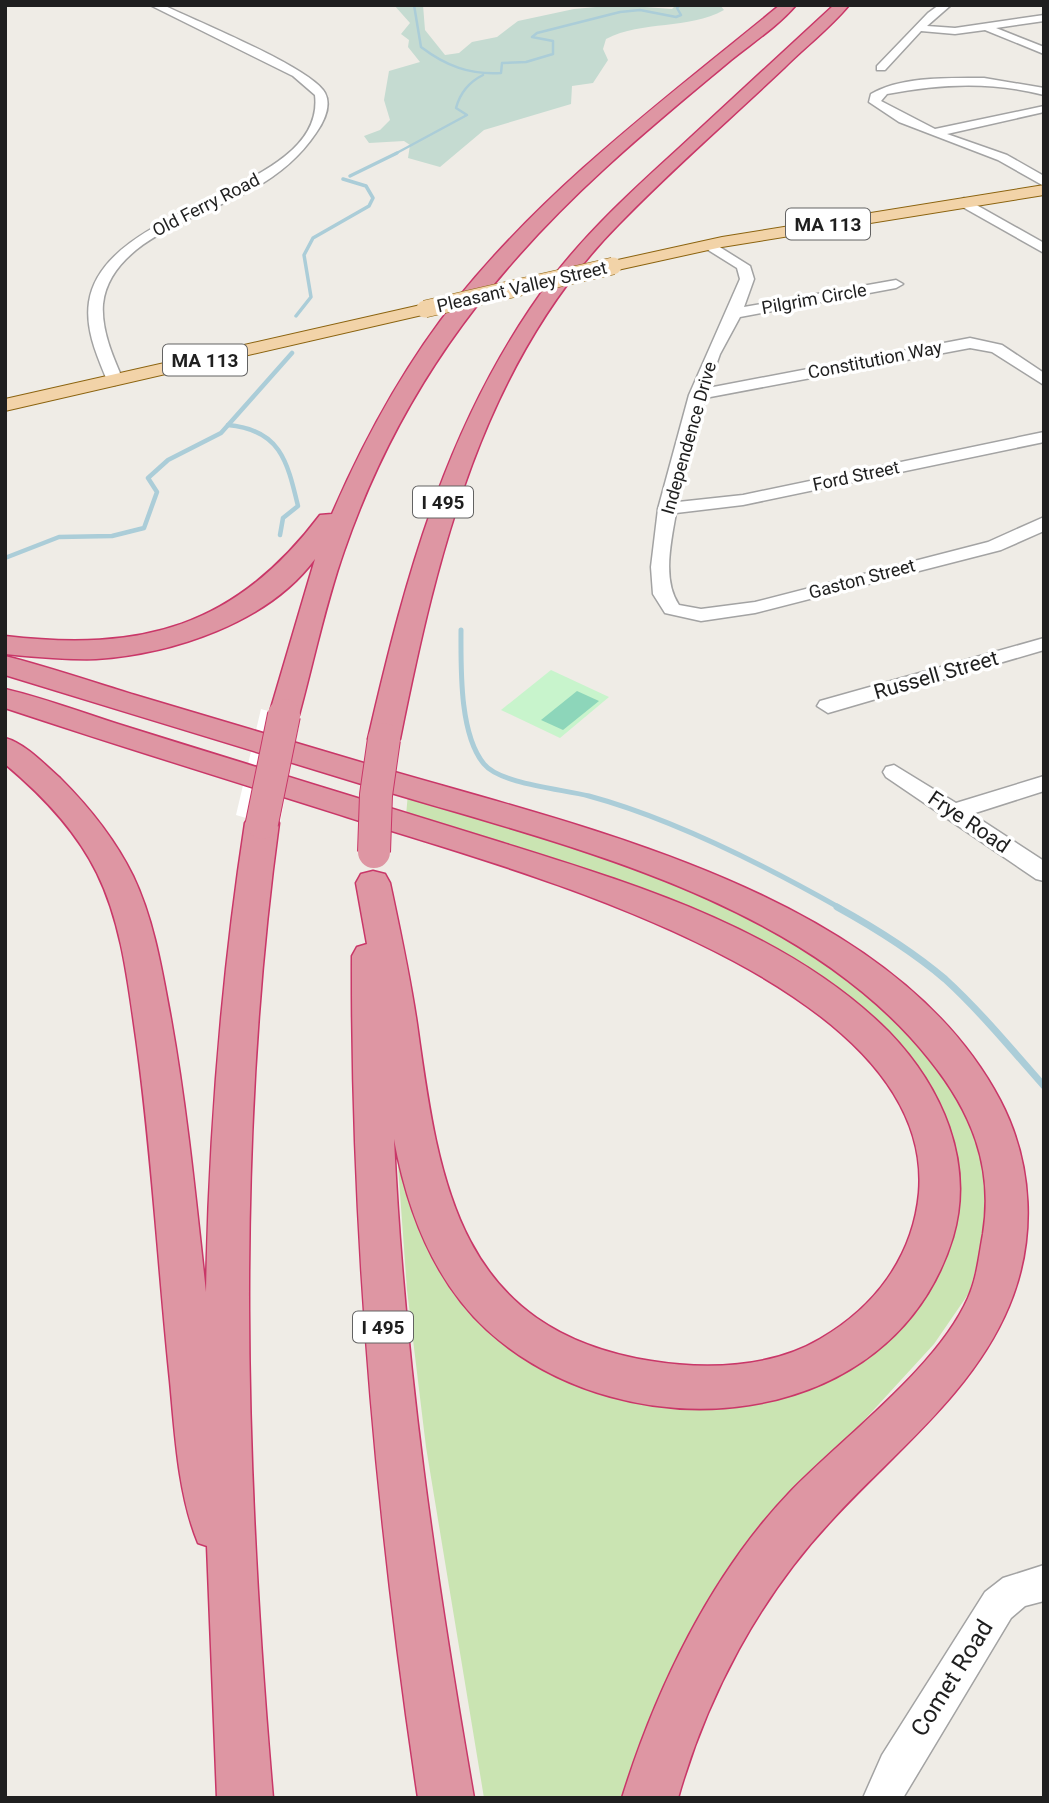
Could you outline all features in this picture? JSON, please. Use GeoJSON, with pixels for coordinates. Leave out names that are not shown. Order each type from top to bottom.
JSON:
{"type":"FeatureCollection","features":[{"type":"Feature","properties":{"kind":"highway"},"geometry":{"type":"LineString","coordinates":[[245,1798],[234,1608],[227,1369],[228,1189],[242,974],[262,823],[284,715],[319,587],[363,473],[407,390],[439,340],[488,275],[550,210],[789,5]]}},
{"type":"Feature","properties":{"kind":"highway","name":"I 495"},"geometry":{"type":"LineString","coordinates":[[446,1798],[417,1626],[383,1326],[373,1185],[370,1079],[370,957],[376,795],[384,739],[414,600],[447,487],[478,414],[519,340],[577,259],[610,222],[842,5]]}},
{"type":"Feature","properties":{"kind":"highway"},"geometry":{"type":"LineString","coordinates":[[5,645],[62,650],[118,648],[175,636],[211,623],[259,596],[297,565],[363,473]]}},
{"type":"Feature","properties":{"kind":"highway"},"geometry":{"type":"LineString","coordinates":[[5,666],[550,832],[721,892],[809,937],[880,986],[942,1043],[981,1100],[997,1133],[1006,1167],[1008,1203],[994,1287],[984,1313],[935,1378],[763,1561],[686,1701],[660,1763],[650,1798]]}},
{"type":"Feature","properties":{"kind":"highway"},"geometry":{"type":"LineString","coordinates":[[5,698],[610,889],[721,935],[800,981],[846,1016],[895,1063],[918,1097],[938,1148],[941,1188],[937,1229],[920,1269],[892,1310],[865,1336],[797,1373],[749,1384],[693,1390],[649,1384],[592,1370],[554,1351],[514,1325],[474,1287],[451,1252],[433,1213],[402,1068],[393,987],[374,868]]}},
{"type":"Feature","properties":{"kind":"highway"},"geometry":{"type":"LineString","coordinates":[[5,748],[47,783],[83,822],[106,858],[140,943],[171,1150],[203,1468],[234,1608]]}},
{"type":"Feature","properties":{"kind":"main road","name":"Pleasant Valley Street"},"geometry":{"type":"LineString","coordinates":[[5,405],[710,245],[1044,190]]}},
{"type":"Feature","properties":{"kind":"street","name":"Old Ferry Road"},"geometry":{"type":"LineString","coordinates":[[115,380],[103,350],[96,304],[100,289],[118,260],[136,242],[161,226],[242,190],[282,164],[320,118],[322,106],[320,94],[297,74],[155,5]]}},
{"type":"Feature","properties":{"kind":"street"},"geometry":{"type":"LineString","coordinates":[[881,68],[931,15],[947,5]]}},
{"type":"Feature","properties":{"kind":"street"},"geometry":{"type":"LineString","coordinates":[[919,28],[955,31],[1044,18]]}},
{"type":"Feature","properties":{"kind":"street"},"geometry":{"type":"LineString","coordinates":[[990,29],[1044,51]]}},
{"type":"Feature","properties":{"kind":"street"},"geometry":{"type":"LineString","coordinates":[[1044,92],[990,82],[950,80],[884,91],[874,96],[875,102],[882,107],[935,133],[1002,157],[1044,182]]}},
{"type":"Feature","properties":{"kind":"street"},"geometry":{"type":"LineString","coordinates":[[935,133],[1044,109]]}},
{"type":"Feature","properties":{"kind":"street"},"geometry":{"type":"LineString","coordinates":[[964,202],[1042,247]]}},
{"type":"Feature","properties":{"kind":"street","name":"Independence Drive"},"geometry":{"type":"LineString","coordinates":[[675,610],[664,602],[660,589],[667,509],[697,395],[746,285],[747,272],[736,259],[710,245]]}},
{"type":"Feature","properties":{"kind":"street","name":"Pilgrim Circle"},"geometry":{"type":"LineString","coordinates":[[732,314],[896,284]]}},
{"type":"Feature","properties":{"kind":"street","name":"Constitution Way"},"geometry":{"type":"LineString","coordinates":[[697,395],[970,343],[997,348],[1044,380]]}},
{"type":"Feature","properties":{"kind":"street","name":"Ford Street"},"geometry":{"type":"LineString","coordinates":[[667,509],[743,500],[1044,437]]}},
{"type":"Feature","properties":{"kind":"street","name":"Gaston Street"},"geometry":{"type":"LineString","coordinates":[[675,610],[724,612],[753,608],[1010,540],[1031,532],[1044,522]]}},
{"type":"Feature","properties":{"kind":"street","name":"Russell Street"},"geometry":{"type":"LineString","coordinates":[[828,706],[1044,644]]}},
{"type":"Feature","properties":{"kind":"street","name":"Frye Road"},"geometry":{"type":"LineString","coordinates":[[894,772],[1044,873]]}},
{"type":"Feature","properties":{"kind":"street"},"geometry":{"type":"LineString","coordinates":[[953,812],[1044,783]]}},
{"type":"Feature","properties":{"kind":"street","name":"Comet Road"},"geometry":{"type":"LineString","coordinates":[[883,1798],[896,1769],[992,1614],[1016,1591],[1044,1583]]}},
{"type":"Feature","properties":{"kind":"green space"},"geometry":{"type":"Polygon","coordinates":[[[394,5],[423,5],[425,30],[445,55],[459,53],[472,42],[497,37],[518,21],[574,9],[618,5],[672,9],[676,5],[720,5],[724,10],[696,20],[635,29],[606,39],[603,49],[608,60],[593,83],[572,86],[571,104],[484,130],[440,167],[408,158],[410,145],[404,141],[369,143],[364,136],[380,130],[390,120],[384,100],[389,71],[420,62],[408,47],[409,40],[401,34],[410,23],[394,5]]]}},
{"type":"Feature","properties":{"kind":"green space"},"geometry":{"type":"Polygon","coordinates":[[[551,670],[609,697],[560,738],[501,710],[551,670]]]}},
{"type":"Feature","properties":{"kind":"green space"},"geometry":{"type":"Polygon","coordinates":[[[577,691],[599,701],[563,730],[541,720],[577,691]]]}},
{"type":"Feature","properties":{"kind":"green space"},"geometry":{"type":"Polygon","coordinates":[[[408,793],[634,863],[821,951],[943,1060],[986,1160],[988,1224],[969,1293],[934,1344],[835,1452],[626,1798],[484,1798],[426,1447],[407,1290],[396,1138],[425,1239],[624,1388],[852,1352],[947,1170],[840,1000],[406,816],[408,793]]]}},
{"type":"Feature","properties":{"kind":"pier"},"geometry":{"type":"Polygon","coordinates":[[[261,709],[300,720],[279,828],[236,815],[261,709]]]}},
{"type":"Feature","properties":{"kind":"waterway"},"geometry":{"type":"LineString","coordinates":[[414,5],[421,47],[459,68],[490,73],[501,73],[502,63],[526,62],[553,54],[553,41],[532,37],[537,33],[620,12],[640,10],[676,17],[681,15],[677,8],[680,5]]}},
{"type":"Feature","properties":{"kind":"waterway"},"geometry":{"type":"LineString","coordinates":[[394,155],[467,115],[456,108],[460,97],[473,81],[483,75]]}},
{"type":"Feature","properties":{"kind":"waterway"},"geometry":{"type":"LineString","coordinates":[[350,176],[394,155]]}},
{"type":"Feature","properties":{"kind":"waterway"},"geometry":{"type":"LineString","coordinates":[[296,316],[311,297],[304,255],[313,238],[369,206],[373,198],[366,186],[343,179]]}},
{"type":"Feature","properties":{"kind":"waterway"},"geometry":{"type":"LineString","coordinates":[[228,425],[292,353]]}},
{"type":"Feature","properties":{"kind":"waterway"},"geometry":{"type":"LineString","coordinates":[[5,558],[59,537],[112,536],[144,528],[157,492],[148,478],[168,460],[221,433],[228,425]]}},
{"type":"Feature","properties":{"kind":"waterway"},"geometry":{"type":"LineString","coordinates":[[228,425],[259,433],[270,441],[285,461],[298,506],[283,518],[280,535]]}},
{"type":"Feature","properties":{"kind":"waterway"},"geometry":{"type":"LineString","coordinates":[[461,630],[466,718],[476,751],[492,771],[517,781],[589,796],[653,817],[750,860],[840,908]]}},
{"type":"Feature","properties":{"kind":"waterway"},"geometry":{"type":"LineString","coordinates":[[837,907],[893,940],[945,979],[984,1018],[1044,1086]]}}]}
